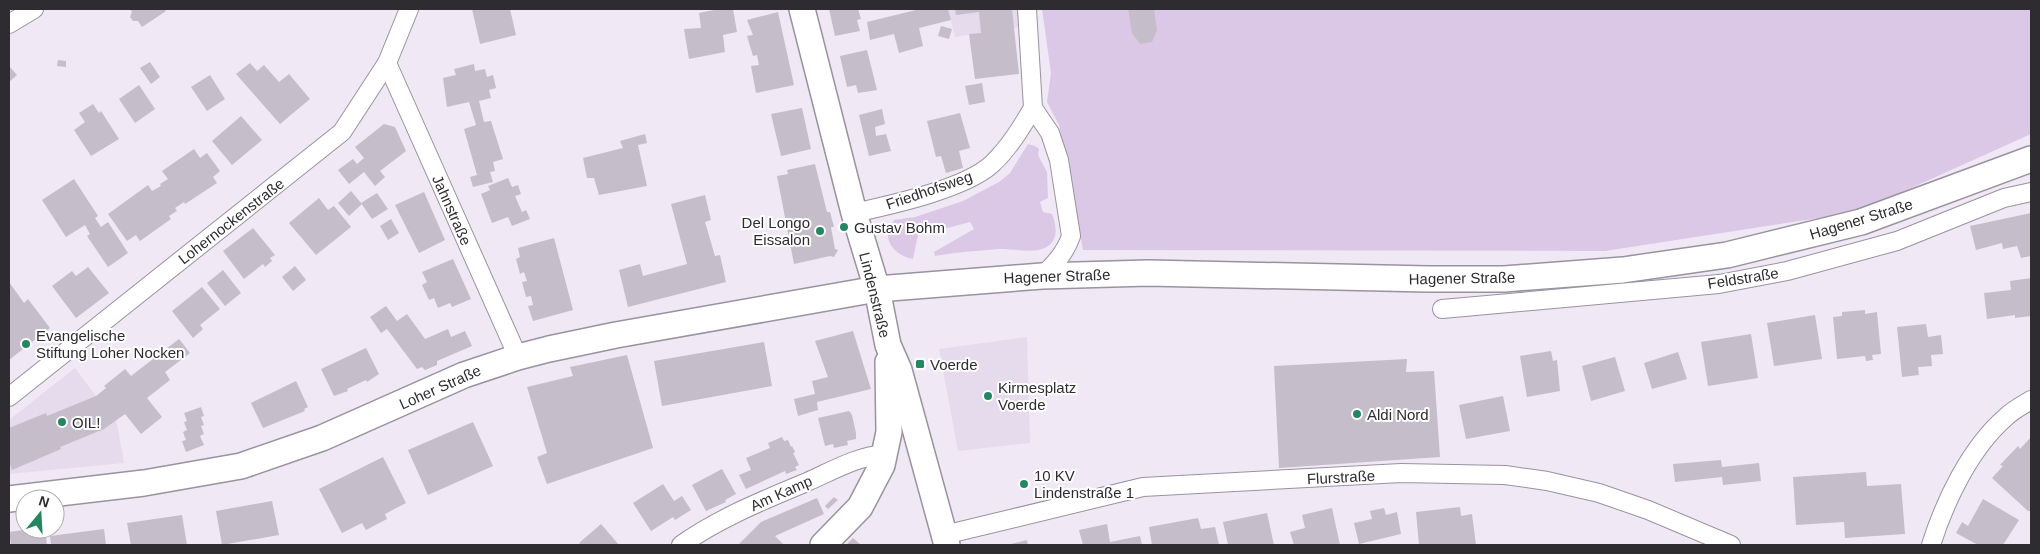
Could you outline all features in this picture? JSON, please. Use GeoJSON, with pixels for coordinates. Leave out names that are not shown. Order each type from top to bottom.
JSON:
{"type":"FeatureCollection","features":[{"type":"Feature","properties":{"kind":"main road","name":"Lindenstraße"},"geometry":{"type":"LineString","coordinates":[[802,9],[854,213],[877,289],[888,345],[899,370],[946,540]]}},
{"type":"Feature","properties":{"kind":"main road","name":"Hagener Straße"},"geometry":{"type":"LineString","coordinates":[[877,289],[1042,276],[1148,273],[1504,279],[1623,270],[1726,255],[1861,222],[2031,159]]}},
{"type":"Feature","properties":{"kind":"main road","name":"Loher Straße"},"geometry":{"type":"LineString","coordinates":[[9,499],[144,483],[241,466],[322,438],[464,375],[549,348],[877,289]]}},
{"type":"Feature","properties":{"kind":"main road"},"geometry":{"type":"LineString","coordinates":[[823,545],[860,507],[882,465],[889,432],[888,345]]}},
{"type":"Feature","properties":{"kind":"main road"},"geometry":{"type":"LineString","coordinates":[[885,454],[925,462]]}},
{"type":"Feature","properties":{"kind":"street"},"geometry":{"type":"LineString","coordinates":[[9,24],[34,9]]}},
{"type":"Feature","properties":{"kind":"street","name":"Lohernockenstraße"},"geometry":{"type":"LineString","coordinates":[[9,397],[342,132],[388,63],[410,9]]}},
{"type":"Feature","properties":{"kind":"street"},"geometry":{"type":"LineString","coordinates":[[1027,9],[1033,108],[1050,132],[1059,160],[1070,236],[1067,248],[1042,276]]}},
{"type":"Feature","properties":{"kind":"street","name":"Jahnstraße"},"geometry":{"type":"LineString","coordinates":[[388,63],[518,357]]}},
{"type":"Feature","properties":{"kind":"street","name":"Friedhofsweg"},"geometry":{"type":"LineString","coordinates":[[854,213],[901,203],[955,184],[990,166],[1013,140],[1033,108]]}},
{"type":"Feature","properties":{"kind":"street","name":"Feldstraße"},"geometry":{"type":"LineString","coordinates":[[1442,309],[1719,284],[1787,271],[1897,241],[2004,198],[2031,192]]}},
{"type":"Feature","properties":{"kind":"street"},"geometry":{"type":"LineString","coordinates":[[1931,545],[1950,495],[1973,457],[1990,433],[2007,416],[2031,400]]}},
{"type":"Feature","properties":{"kind":"street","name":"Am Kamp"},"geometry":{"type":"LineString","coordinates":[[681,545],[696,534],[752,505],[864,456],[885,454]]}},
{"type":"Feature","properties":{"kind":"street","name":"Flurstraße"},"geometry":{"type":"LineString","coordinates":[[946,540],[1143,488],[1401,473],[1505,475],[1548,481],[1599,493],[1648,510],[1731,545]]}},
{"type":"Feature","properties":{"kind":"shaded area"},"geometry":{"type":"Polygon","coordinates":[[[948,9],[1020,9],[1022,25],[1015,28],[955,37],[948,9]]]}},
{"type":"Feature","properties":{"kind":"shaded area"},"geometry":{"type":"Polygon","coordinates":[[[1042,9],[2031,9],[2031,134],[1858,212],[1605,251],[1083,250],[1059,125],[1047,102],[1051,73],[1042,9]]]}},
{"type":"Feature","properties":{"kind":"shaded area"},"geometry":{"type":"Polygon","coordinates":[[[1028,144],[1039,149],[1038,155],[1047,172],[1048,198],[1040,202],[1043,212],[1052,214],[1056,231],[1054,239],[1048,246],[1037,250],[998,249],[935,256],[934,252],[974,229],[970,222],[940,230],[932,228],[919,230],[913,259],[900,254],[890,244],[888,235],[894,220],[915,217],[963,201],[999,182],[1010,173],[1028,144]]]}},
{"type":"Feature","properties":{"kind":"shaded area","name":"Kirmesplatz Voerde"},"geometry":{"type":"Polygon","coordinates":[[[1027,337],[1030,443],[958,451],[939,349],[1027,337]]]}},
{"type":"Feature","properties":{"kind":"shaded area","name":"OIL!"},"geometry":{"type":"Polygon","coordinates":[[[75,368],[117,424],[124,463],[9,474],[9,420],[75,368]]]}},
{"type":"Feature","properties":{"kind":"building"},"geometry":{"type":"Polygon","coordinates":[[[130,9],[164,9],[166,11],[142,27],[138,21],[133,21],[130,17],[132,12],[130,9]]]}},
{"type":"Feature","properties":{"kind":"building"},"geometry":{"type":"Polygon","coordinates":[[[472,9],[510,9],[516,35],[480,44],[472,9]]]}},
{"type":"Feature","properties":{"kind":"building"},"geometry":{"type":"Polygon","coordinates":[[[719,9],[733,9],[737,32],[723,35],[725,52],[689,59],[684,29],[701,28],[699,13],[719,9]]]}},
{"type":"Feature","properties":{"kind":"building"},"geometry":{"type":"Polygon","coordinates":[[[829,9],[858,9],[861,19],[857,20],[860,31],[835,36],[829,9]]]}},
{"type":"Feature","properties":{"kind":"building"},"geometry":{"type":"Polygon","coordinates":[[[920,9],[948,9],[951,20],[919,28],[923,46],[899,53],[894,34],[870,40],[867,22],[920,9]]]}},
{"type":"Feature","properties":{"kind":"building"},"geometry":{"type":"Polygon","coordinates":[[[955,9],[1012,9],[1019,74],[975,79],[969,34],[981,33],[979,12],[956,15],[955,9]]]}},
{"type":"Feature","properties":{"kind":"building"},"geometry":{"type":"Polygon","coordinates":[[[1128,9],[1154,9],[1157,30],[1152,42],[1140,44],[1132,33],[1128,9]]]}},
{"type":"Feature","properties":{"kind":"building"},"geometry":{"type":"Polygon","coordinates":[[[778,12],[794,85],[756,93],[751,66],[759,65],[757,55],[753,56],[747,36],[753,35],[747,20],[778,12]]]}},
{"type":"Feature","properties":{"kind":"building"},"geometry":{"type":"Polygon","coordinates":[[[941,26],[952,29],[949,39],[938,36],[941,26]]]}},
{"type":"Feature","properties":{"kind":"building"},"geometry":{"type":"Polygon","coordinates":[[[867,50],[877,90],[858,93],[856,85],[847,87],[840,56],[867,50]]]}},
{"type":"Feature","properties":{"kind":"building"},"geometry":{"type":"Polygon","coordinates":[[[58,60],[66,61],[66,67],[57,66],[58,60]]]}},
{"type":"Feature","properties":{"kind":"building"},"geometry":{"type":"Polygon","coordinates":[[[150,62],[160,77],[151,84],[140,68],[150,62]]]}},
{"type":"Feature","properties":{"kind":"building"},"geometry":{"type":"Polygon","coordinates":[[[250,63],[257,71],[264,65],[279,82],[289,74],[310,99],[280,124],[236,74],[250,63]]]}},
{"type":"Feature","properties":{"kind":"building"},"geometry":{"type":"Polygon","coordinates":[[[474,64],[475,71],[485,69],[487,77],[493,75],[496,88],[489,90],[491,98],[479,101],[484,122],[491,121],[503,159],[493,162],[495,171],[490,172],[493,182],[473,187],[470,177],[477,175],[464,129],[476,125],[469,102],[447,107],[443,78],[456,75],[454,69],[474,64]]]}},
{"type":"Feature","properties":{"kind":"building"},"geometry":{"type":"Polygon","coordinates":[[[9,66],[17,75],[9,82],[9,66]]]}},
{"type":"Feature","properties":{"kind":"building"},"geometry":{"type":"Polygon","coordinates":[[[210,75],[225,99],[207,111],[191,87],[210,75]]]}},
{"type":"Feature","properties":{"kind":"building"},"geometry":{"type":"Polygon","coordinates":[[[982,83],[985,102],[969,105],[965,86],[982,83]]]}},
{"type":"Feature","properties":{"kind":"building"},"geometry":{"type":"Polygon","coordinates":[[[139,85],[155,109],[135,123],[119,99],[139,85]]]}},
{"type":"Feature","properties":{"kind":"building"},"geometry":{"type":"Polygon","coordinates":[[[93,104],[99,113],[101,111],[119,139],[91,156],[74,130],[85,122],[79,113],[93,104]]]}},
{"type":"Feature","properties":{"kind":"building"},"geometry":{"type":"Polygon","coordinates":[[[802,108],[811,149],[781,156],[771,114],[802,108]]]}},
{"type":"Feature","properties":{"kind":"building"},"geometry":{"type":"Polygon","coordinates":[[[882,109],[885,124],[875,127],[876,136],[886,134],[891,151],[869,156],[859,115],[882,109]]]}},
{"type":"Feature","properties":{"kind":"building"},"geometry":{"type":"Polygon","coordinates":[[[960,113],[970,148],[959,151],[963,168],[946,173],[941,156],[936,157],[927,121],[960,113]]]}},
{"type":"Feature","properties":{"kind":"building"},"geometry":{"type":"Polygon","coordinates":[[[241,116],[262,140],[232,165],[212,141],[241,116]]]}},
{"type":"Feature","properties":{"kind":"building"},"geometry":{"type":"Polygon","coordinates":[[[384,124],[395,127],[406,151],[380,171],[385,177],[375,186],[364,172],[349,184],[338,170],[353,159],[357,164],[364,158],[355,147],[384,124]]]}},
{"type":"Feature","properties":{"kind":"building"},"geometry":{"type":"Polygon","coordinates":[[[645,134],[647,143],[638,145],[647,186],[599,195],[594,178],[587,178],[583,158],[623,148],[620,141],[645,134]]]}},
{"type":"Feature","properties":{"kind":"building"},"geometry":{"type":"Polygon","coordinates":[[[194,149],[200,158],[207,153],[220,171],[213,177],[217,183],[185,204],[184,202],[175,208],[177,211],[169,216],[171,219],[140,241],[136,235],[127,241],[108,214],[148,185],[152,191],[161,186],[160,184],[168,179],[162,171],[194,149]]]}},
{"type":"Feature","properties":{"kind":"building"},"geometry":{"type":"Polygon","coordinates":[[[815,164],[827,212],[830,212],[834,227],[831,227],[835,249],[838,250],[834,257],[830,256],[794,264],[777,176],[788,174],[787,170],[815,164]]]}},
{"type":"Feature","properties":{"kind":"building"},"geometry":{"type":"Polygon","coordinates":[[[508,178],[512,187],[518,185],[521,194],[515,196],[522,212],[526,210],[530,219],[512,226],[508,217],[492,223],[481,194],[490,190],[488,186],[508,178]]]}},
{"type":"Feature","properties":{"kind":"building"},"geometry":{"type":"Polygon","coordinates":[[[74,179],[98,216],[95,218],[101,227],[108,222],[128,253],[108,267],[87,236],[90,234],[85,225],[66,237],[42,200],[74,179]]]}},
{"type":"Feature","properties":{"kind":"building"},"geometry":{"type":"Polygon","coordinates":[[[351,191],[362,204],[349,216],[338,203],[351,191]]]}},
{"type":"Feature","properties":{"kind":"building"},"geometry":{"type":"Polygon","coordinates":[[[424,192],[445,240],[419,253],[395,205],[424,192]]]}},
{"type":"Feature","properties":{"kind":"building"},"geometry":{"type":"Polygon","coordinates":[[[377,193],[388,209],[372,219],[361,203],[377,193]]]}},
{"type":"Feature","properties":{"kind":"building"},"geometry":{"type":"Polygon","coordinates":[[[705,195],[711,220],[705,222],[715,256],[720,255],[726,282],[628,307],[619,270],[640,264],[643,276],[687,264],[671,204],[705,195]]]}},
{"type":"Feature","properties":{"kind":"building"},"geometry":{"type":"Polygon","coordinates":[[[319,198],[328,210],[334,206],[351,227],[316,255],[289,223],[319,198]]]}},
{"type":"Feature","properties":{"kind":"building"},"geometry":{"type":"Polygon","coordinates":[[[2031,213],[2031,256],[2021,258],[2017,246],[2003,249],[2002,243],[1976,250],[1970,226],[2031,213]]]}},
{"type":"Feature","properties":{"kind":"building"},"geometry":{"type":"Polygon","coordinates":[[[391,219],[399,233],[388,240],[380,226],[391,219]]]}},
{"type":"Feature","properties":{"kind":"building"},"geometry":{"type":"Polygon","coordinates":[[[253,228],[275,255],[270,258],[272,261],[265,267],[263,264],[244,279],[223,251],[253,228]]]}},
{"type":"Feature","properties":{"kind":"building"},"geometry":{"type":"Polygon","coordinates":[[[554,238],[573,310],[533,321],[528,306],[533,305],[531,296],[526,297],[522,282],[527,281],[524,272],[520,274],[516,259],[520,257],[518,248],[554,238]]]}},
{"type":"Feature","properties":{"kind":"building"},"geometry":{"type":"Polygon","coordinates":[[[453,259],[471,299],[452,307],[450,303],[438,308],[434,298],[429,300],[422,285],[427,282],[422,272],[453,259]]]}},
{"type":"Feature","properties":{"kind":"building"},"geometry":{"type":"Polygon","coordinates":[[[295,266],[306,280],[293,291],[282,277],[295,266]]]}},
{"type":"Feature","properties":{"kind":"building"},"geometry":{"type":"Polygon","coordinates":[[[88,267],[109,293],[76,318],[52,286],[72,271],[76,276],[88,267]]]}},
{"type":"Feature","properties":{"kind":"building"},"geometry":{"type":"Polygon","coordinates":[[[223,270],[241,293],[225,306],[207,283],[223,270]]]}},
{"type":"Feature","properties":{"kind":"building"},"geometry":{"type":"Polygon","coordinates":[[[2031,278],[2031,316],[2015,318],[2015,315],[1987,319],[1984,293],[2011,290],[2010,281],[2031,278]]]}},
{"type":"Feature","properties":{"kind":"building"},"geometry":{"type":"Polygon","coordinates":[[[9,282],[24,303],[28,299],[50,328],[9,360],[9,282]]]}},
{"type":"Feature","properties":{"kind":"building"},"geometry":{"type":"Polygon","coordinates":[[[202,287],[220,309],[200,325],[203,329],[193,338],[172,311],[202,287]]]}},
{"type":"Feature","properties":{"kind":"building"},"geometry":{"type":"Polygon","coordinates":[[[386,306],[397,321],[407,314],[425,339],[448,329],[451,337],[465,331],[472,346],[437,361],[437,365],[425,370],[422,367],[417,369],[387,329],[381,333],[370,317],[386,306]]]}},
{"type":"Feature","properties":{"kind":"building"},"geometry":{"type":"Polygon","coordinates":[[[1865,310],[1865,314],[1877,312],[1881,354],[1872,355],[1873,360],[1866,361],[1865,356],[1837,359],[1833,317],[1842,316],[1842,312],[1865,310]]]}},
{"type":"Feature","properties":{"kind":"building"},"geometry":{"type":"Polygon","coordinates":[[[1815,315],[1822,359],[1774,366],[1767,323],[1815,315]]]}},
{"type":"Feature","properties":{"kind":"building"},"geometry":{"type":"Polygon","coordinates":[[[1926,324],[1928,337],[1941,335],[1943,354],[1931,355],[1932,366],[1918,367],[1919,375],[1902,377],[1897,327],[1926,324]]]}},
{"type":"Feature","properties":{"kind":"building"},"geometry":{"type":"Polygon","coordinates":[[[853,331],[871,389],[817,402],[818,410],[798,416],[794,399],[815,394],[812,381],[828,377],[815,341],[853,331]]]}},
{"type":"Feature","properties":{"kind":"building"},"geometry":{"type":"Polygon","coordinates":[[[1751,334],[1758,378],[1708,386],[1701,342],[1751,334]]]}},
{"type":"Feature","properties":{"kind":"building"},"geometry":{"type":"Polygon","coordinates":[[[179,339],[190,353],[165,372],[170,380],[147,398],[162,417],[141,434],[125,414],[104,429],[12,470],[9,461],[9,428],[46,413],[47,416],[96,396],[106,388],[104,386],[125,369],[131,376],[179,339]]]}},
{"type":"Feature","properties":{"kind":"building"},"geometry":{"type":"Polygon","coordinates":[[[764,342],[772,386],[662,406],[654,361],[764,342]]]}},
{"type":"Feature","properties":{"kind":"building"},"geometry":{"type":"Polygon","coordinates":[[[366,348],[379,374],[367,382],[366,380],[347,389],[348,391],[334,396],[321,369],[366,348]]]}},
{"type":"Feature","properties":{"kind":"building"},"geometry":{"type":"Polygon","coordinates":[[[1551,351],[1553,361],[1557,360],[1560,391],[1527,397],[1520,356],[1551,351]]]}},
{"type":"Feature","properties":{"kind":"building"},"geometry":{"type":"Polygon","coordinates":[[[1678,352],[1687,379],[1652,389],[1644,363],[1678,352]]]}},
{"type":"Feature","properties":{"kind":"building"},"geometry":{"type":"Polygon","coordinates":[[[627,355],[653,448],[547,484],[537,457],[547,453],[527,387],[573,376],[570,367],[627,355]]]}},
{"type":"Feature","properties":{"kind":"building"},"geometry":{"type":"Polygon","coordinates":[[[1615,357],[1625,391],[1591,401],[1582,366],[1615,357]]]}},
{"type":"Feature","properties":{"kind":"building","name":"Aldi Nord"},"geometry":{"type":"Polygon","coordinates":[[[1407,359],[1406,372],[1434,371],[1440,457],[1279,468],[1274,366],[1407,359]]]}},
{"type":"Feature","properties":{"kind":"building"},"geometry":{"type":"Polygon","coordinates":[[[296,381],[308,407],[304,409],[305,411],[263,428],[251,403],[296,381]]]}},
{"type":"Feature","properties":{"kind":"building"},"geometry":{"type":"Polygon","coordinates":[[[1503,396],[1510,431],[1466,439],[1459,405],[1503,396]]]}},
{"type":"Feature","properties":{"kind":"building"},"geometry":{"type":"Polygon","coordinates":[[[201,407],[204,416],[201,417],[204,425],[201,426],[204,434],[200,436],[204,445],[186,452],[182,441],[186,440],[183,432],[187,430],[184,422],[187,421],[184,413],[201,407]]]}},
{"type":"Feature","properties":{"kind":"building"},"geometry":{"type":"Polygon","coordinates":[[[849,411],[852,415],[856,439],[847,441],[848,445],[834,448],[833,444],[825,446],[818,418],[849,411]]]}},
{"type":"Feature","properties":{"kind":"building"},"geometry":{"type":"Polygon","coordinates":[[[473,422],[493,466],[428,495],[408,450],[473,422]]]}},
{"type":"Feature","properties":{"kind":"building"},"geometry":{"type":"Polygon","coordinates":[[[782,437],[784,441],[788,440],[795,452],[793,453],[799,465],[795,467],[797,470],[786,474],[785,471],[746,489],[739,475],[751,470],[746,458],[770,448],[768,443],[782,437]]]}},
{"type":"Feature","properties":{"kind":"building"},"geometry":{"type":"Polygon","coordinates":[[[2031,437],[2031,511],[2028,511],[1992,478],[2003,466],[2000,465],[2018,446],[2020,449],[2031,437]]]}},
{"type":"Feature","properties":{"kind":"building"},"geometry":{"type":"Polygon","coordinates":[[[383,457],[406,503],[385,514],[387,519],[366,530],[362,523],[342,533],[319,489],[383,457]]]}},
{"type":"Feature","properties":{"kind":"building"},"geometry":{"type":"Polygon","coordinates":[[[1721,460],[1722,467],[1759,463],[1761,481],[1723,485],[1722,477],[1675,482],[1673,464],[1721,460]]]}},
{"type":"Feature","properties":{"kind":"building"},"geometry":{"type":"Polygon","coordinates":[[[722,469],[736,494],[725,500],[726,502],[706,511],[692,485],[722,469]]]}},
{"type":"Feature","properties":{"kind":"building"},"geometry":{"type":"Polygon","coordinates":[[[1866,472],[1867,486],[1901,484],[1905,534],[1845,538],[1844,522],[1796,525],[1793,477],[1866,472]]]}},
{"type":"Feature","properties":{"kind":"building","name":"10 KV Lindenstraße 1"},"geometry":{"type":"Polygon","coordinates":[[[1028,479],[1029,487],[1020,489],[1018,482],[1028,479]]]}},
{"type":"Feature","properties":{"kind":"building"},"geometry":{"type":"Polygon","coordinates":[[[663,484],[674,501],[682,496],[691,510],[675,520],[673,517],[651,531],[633,503],[663,484]]]}},
{"type":"Feature","properties":{"kind":"building"},"geometry":{"type":"Polygon","coordinates":[[[834,497],[838,500],[828,509],[825,506],[834,497]]]}},
{"type":"Feature","properties":{"kind":"building"},"geometry":{"type":"Polygon","coordinates":[[[817,498],[824,514],[775,536],[783,544],[738,545],[761,522],[817,498]]]}},
{"type":"Feature","properties":{"kind":"building"},"geometry":{"type":"Polygon","coordinates":[[[1983,499],[2019,520],[2003,545],[1978,545],[1956,533],[1962,522],[1968,526],[1983,499]]]}},
{"type":"Feature","properties":{"kind":"building"},"geometry":{"type":"Polygon","coordinates":[[[272,501],[279,535],[222,545],[216,511],[272,501]]]}},
{"type":"Feature","properties":{"kind":"building"},"geometry":{"type":"Polygon","coordinates":[[[1460,507],[1461,516],[1472,514],[1476,545],[1419,545],[1416,512],[1460,507]]]}},
{"type":"Feature","properties":{"kind":"building"},"geometry":{"type":"Polygon","coordinates":[[[1332,508],[1340,545],[1294,545],[1290,532],[1305,528],[1302,515],[1332,508]]]}},
{"type":"Feature","properties":{"kind":"building"},"geometry":{"type":"Polygon","coordinates":[[[1384,508],[1386,515],[1397,512],[1401,534],[1359,544],[1354,523],[1372,519],[1370,511],[1384,508]]]}},
{"type":"Feature","properties":{"kind":"building"},"geometry":{"type":"Polygon","coordinates":[[[1267,513],[1274,545],[1228,545],[1223,522],[1267,513]]]}},
{"type":"Feature","properties":{"kind":"building"},"geometry":{"type":"Polygon","coordinates":[[[182,515],[187,545],[131,545],[127,523],[182,515]]]}},
{"type":"Feature","properties":{"kind":"building"},"geometry":{"type":"Polygon","coordinates":[[[1198,518],[1201,529],[1215,527],[1219,545],[1152,545],[1149,527],[1198,518]]]}},
{"type":"Feature","properties":{"kind":"building"},"geometry":{"type":"Polygon","coordinates":[[[601,524],[619,545],[582,545],[579,543],[601,524]]]}},
{"type":"Feature","properties":{"kind":"building"},"geometry":{"type":"Polygon","coordinates":[[[1107,524],[1110,542],[1140,536],[1142,545],[1083,545],[1079,530],[1107,524]]]}},
{"type":"Feature","properties":{"kind":"building"},"geometry":{"type":"Polygon","coordinates":[[[104,529],[106,545],[51,545],[50,539],[65,539],[65,534],[104,529]]]}},
{"type":"Feature","properties":{"kind":"building"},"geometry":{"type":"Polygon","coordinates":[[[15,531],[15,539],[46,539],[47,545],[11,545],[9,532],[15,531]]]}},
{"type":"Feature","properties":{"kind":"building"},"geometry":{"type":"Polygon","coordinates":[[[853,538],[861,545],[846,545],[853,538]]]}},
{"type":"Feature","properties":{"kind":"building"},"geometry":{"type":"Polygon","coordinates":[[[1027,540],[1028,545],[1007,545],[1027,540]]]}},
{"type":"Feature","properties":{"kind":"place","name":"Gustav Bohm"},"geometry":{"type":"Point","coordinates":[844,227]}},
{"type":"Feature","properties":{"kind":"place","name":"Del Longo Eissalon"},"geometry":{"type":"Point","coordinates":[820,231]}},
{"type":"Feature","properties":{"kind":"place","name":"Evangelische Stiftung Loher Nocken"},"geometry":{"type":"Point","coordinates":[26,344]}},
{"type":"Feature","properties":{"kind":"place","name":"Voerde"},"geometry":{"type":"Point","coordinates":[920,364]}},
{"type":"Feature","properties":{"kind":"place","name":"Kirmesplatz Voerde"},"geometry":{"type":"Point","coordinates":[988,396]}},
{"type":"Feature","properties":{"kind":"place","name":"Aldi Nord"},"geometry":{"type":"Point","coordinates":[1357,414]}},
{"type":"Feature","properties":{"kind":"place","name":"OIL!"},"geometry":{"type":"Point","coordinates":[62,422]}},
{"type":"Feature","properties":{"kind":"place","name":"10 KV Lindenstraße 1"},"geometry":{"type":"Point","coordinates":[1024,484]}}]}
